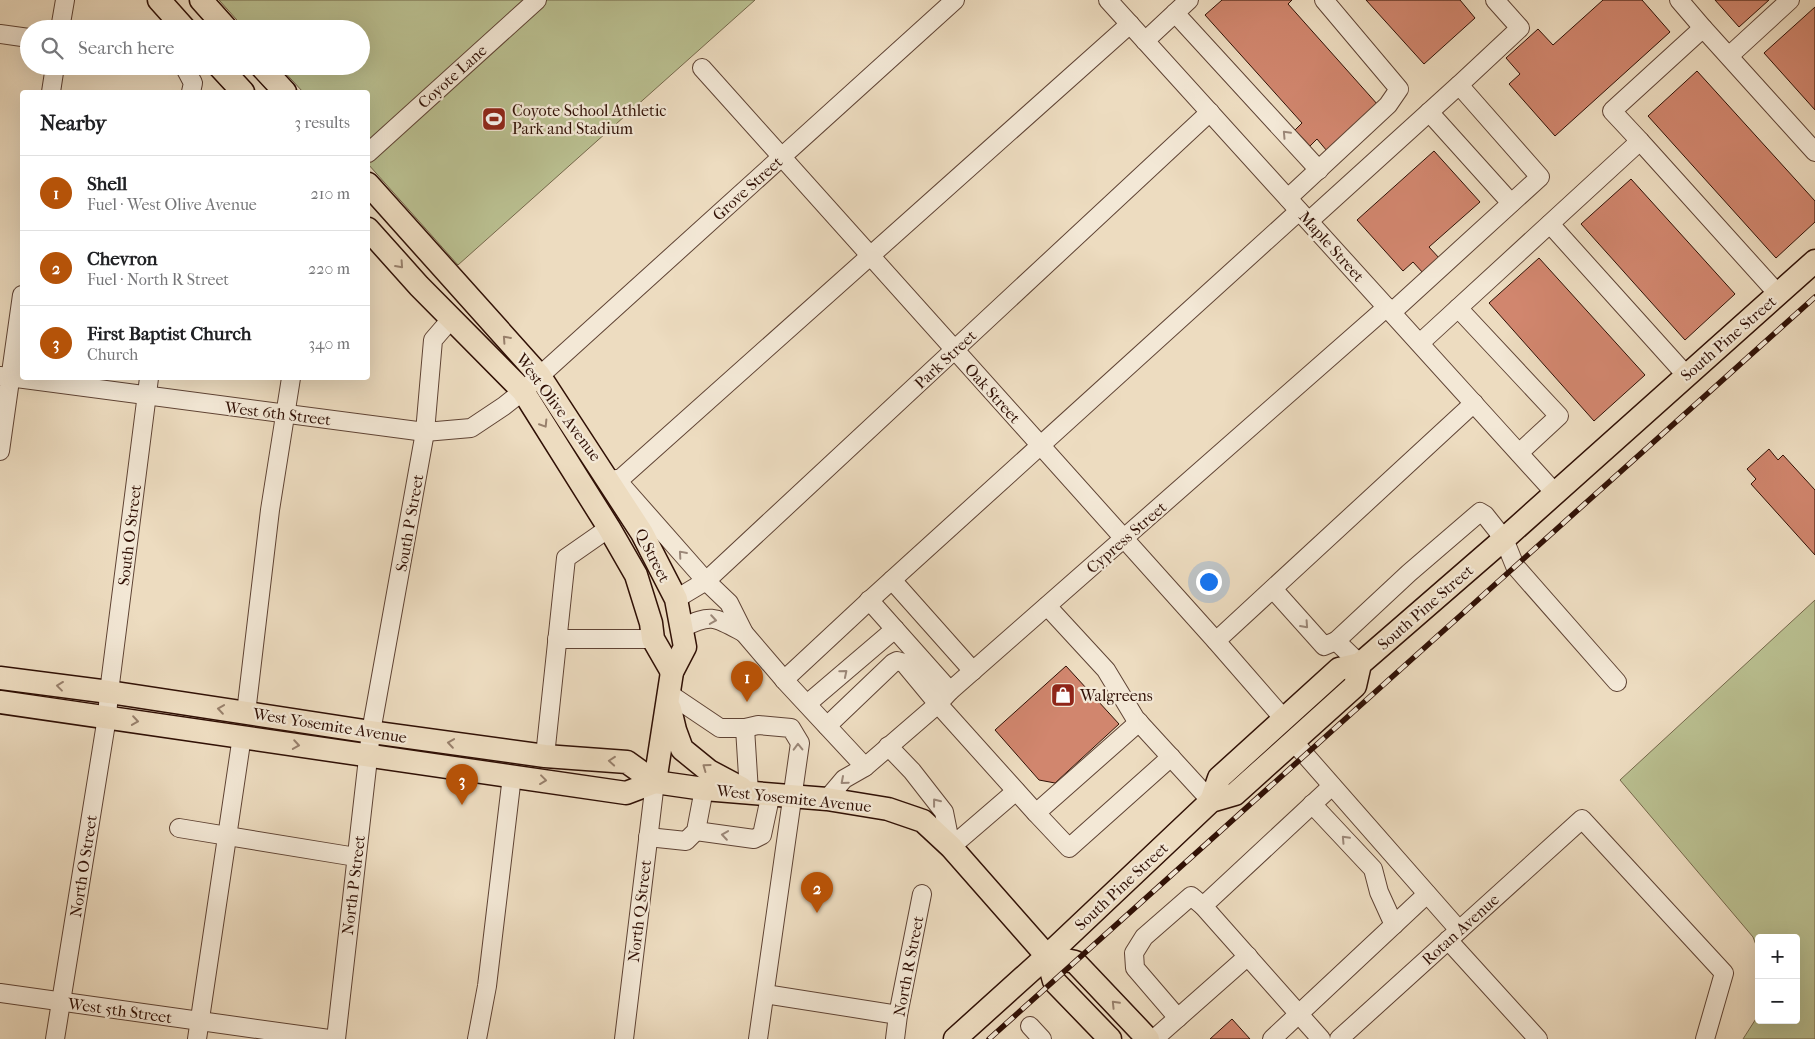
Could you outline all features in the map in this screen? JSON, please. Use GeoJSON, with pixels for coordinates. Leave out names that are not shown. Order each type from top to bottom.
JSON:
{"type":"FeatureCollection","features":[{"type":"Feature","properties":{"kind":"main road"},"geometry":{"type":"LineString","coordinates":[[159,0],[177,20]]}},
{"type":"Feature","properties":{"kind":"main road"},"geometry":{"type":"LineString","coordinates":[[201,0],[219,20]]}},
{"type":"Feature","properties":{"kind":"main road"},"geometry":{"type":"LineString","coordinates":[[227,75],[241,90]]}},
{"type":"Feature","properties":{"kind":"main road"},"geometry":{"type":"LineString","coordinates":[[269,75],[283,90]]}},
{"type":"Feature","properties":{"kind":"main road","name":"West Olive Avenue"},"geometry":{"type":"LineString","coordinates":[[370,186],[539,375],[588,448]]}},
{"type":"Feature","properties":{"kind":"main road","name":"West Olive Avenue"},"geometry":{"type":"LineString","coordinates":[[370,231],[523,391],[609,528],[636,575]]}},
{"type":"Feature","properties":{"kind":"main road","name":"South Pine Street"},"geometry":{"type":"LineString","coordinates":[[955,1039],[1216,799],[1235,794],[1355,686],[1357,665],[1504,539],[1815,261]]}},
{"type":"Feature","properties":{"kind":"main road","name":"Q Street"},"geometry":{"type":"LineString","coordinates":[[588,448],[642,533],[676,599],[682,628],[684,647],[669,687],[655,782]]}},
{"type":"Feature","properties":{"kind":"main road"},"geometry":{"type":"LineString","coordinates":[[609,528],[619,529],[648,571],[661,594],[676,599]]}},
{"type":"Feature","properties":{"kind":"main road","name":"Q Street"},"geometry":{"type":"LineString","coordinates":[[636,575],[653,639],[669,687]]}},
{"type":"Feature","properties":{"kind":"main road"},"geometry":{"type":"LineString","coordinates":[[1216,799],[1219,778],[1339,669],[1357,665]]}},
{"type":"Feature","properties":{"kind":"main road","name":"West Yosemite Avenue"},"geometry":{"type":"LineString","coordinates":[[0,678],[109,692],[371,732],[545,756],[627,762],[655,782],[704,789],[827,798],[888,809],[923,821],[951,848]]}},
{"type":"Feature","properties":{"kind":"main road"},"geometry":{"type":"LineString","coordinates":[[669,687],[674,730],[682,749],[710,770],[748,792]]}},
{"type":"Feature","properties":{"kind":"main road","name":"West Yosemite Avenue"},"geometry":{"type":"LineString","coordinates":[[0,702],[626,793],[655,782]]}},
{"type":"Feature","properties":{"kind":"main road"},"geometry":{"type":"LineString","coordinates":[[951,848],[1047,956],[1054,981],[1110,1039]]}},
{"type":"Feature","properties":{"kind":"main road"},"geometry":{"type":"LineString","coordinates":[[1047,956],[1075,962],[1148,1039]]}},
{"type":"Feature","properties":{"kind":"street"},"geometry":{"type":"LineString","coordinates":[[62,20],[65,0]]}},
{"type":"Feature","properties":{"kind":"street","name":"Coyote Lane"},"geometry":{"type":"LineString","coordinates":[[370,151],[537,0]]}},
{"type":"Feature","properties":{"kind":"street","name":"Grove Street"},"geometry":{"type":"LineString","coordinates":[[539,375],[955,0]]}},
{"type":"Feature","properties":{"kind":"street","name":"Maple Street"},"geometry":{"type":"LineString","coordinates":[[1108,0],[1555,493]]}},
{"type":"Feature","properties":{"kind":"street"},"geometry":{"type":"LineString","coordinates":[[1145,41],[1189,0]]}},
{"type":"Feature","properties":{"kind":"street"},"geometry":{"type":"LineString","coordinates":[[1299,210],[1319,170],[1388,105],[1399,88],[1324,0]]}},
{"type":"Feature","properties":{"kind":"street"},"geometry":{"type":"LineString","coordinates":[[784,680],[1299,210],[1429,112],[1520,28],[1495,0]]}},
{"type":"Feature","properties":{"kind":"street"},"geometry":{"type":"LineString","coordinates":[[1678,0],[1815,152]]}},
{"type":"Feature","properties":{"kind":"street"},"geometry":{"type":"LineString","coordinates":[[1729,56],[1790,0]]}},
{"type":"Feature","properties":{"kind":"street"},"geometry":{"type":"LineString","coordinates":[[1175,13],[1319,170]]}},
{"type":"Feature","properties":{"kind":"street"},"geometry":{"type":"LineString","coordinates":[[618,481],[1130,24]]}},
{"type":"Feature","properties":{"kind":"street"},"geometry":{"type":"LineString","coordinates":[[1703,28],[1612,111],[1778,294]]}},
{"type":"Feature","properties":{"kind":"street"},"geometry":{"type":"LineString","coordinates":[[0,34],[20,37]]}},
{"type":"Feature","properties":{"kind":"street","name":"Oak Street"},"geometry":{"type":"LineString","coordinates":[[702,68],[1216,641],[1284,720]]}},
{"type":"Feature","properties":{"kind":"street"},"geometry":{"type":"LineString","coordinates":[[51,90],[54,75]]}},
{"type":"Feature","properties":{"kind":"street"},"geometry":{"type":"LineString","coordinates":[[189,75],[193,83],[191,90]]}},
{"type":"Feature","properties":{"kind":"street","name":"Cypress Street"},"geometry":{"type":"LineString","coordinates":[[827,798],[844,780],[865,767],[938,704],[950,691],[1124,538],[1540,177],[1459,86]]}},
{"type":"Feature","properties":{"kind":"street","name":"Park Street"},"geometry":{"type":"LineString","coordinates":[[676,599],[706,581],[1210,112]]}},
{"type":"Feature","properties":{"kind":"street"},"geometry":{"type":"LineString","coordinates":[[1429,112],[1511,203]]}},
{"type":"Feature","properties":{"kind":"street"},"geometry":{"type":"LineString","coordinates":[[1420,343],[1640,141]]}},
{"type":"Feature","properties":{"kind":"street"},"geometry":{"type":"LineString","coordinates":[[1550,224],[1686,375]]}},
{"type":"Feature","properties":{"kind":"street"},"geometry":{"type":"LineString","coordinates":[[0,451],[5,377],[20,305]]}},
{"type":"Feature","properties":{"kind":"street"},"geometry":{"type":"LineString","coordinates":[[1458,308],[1560,416],[1519,453]]}},
{"type":"Feature","properties":{"kind":"street","name":"South P Street"},"geometry":{"type":"LineString","coordinates":[[371,732],[425,432],[433,340],[452,318]]}},
{"type":"Feature","properties":{"kind":"street","name":"West 6th Street"},"geometry":{"type":"LineString","coordinates":[[27,380],[425,432],[471,428],[504,406],[539,375]]}},
{"type":"Feature","properties":{"kind":"street","name":"West 6th Street"},"geometry":{"type":"LineString","coordinates":[[5,377],[20,379]]}},
{"type":"Feature","properties":{"kind":"street","name":"South O Street"},"geometry":{"type":"LineString","coordinates":[[109,692],[149,380]]}},
{"type":"Feature","properties":{"kind":"street"},"geometry":{"type":"LineString","coordinates":[[246,713],[270,510],[287,414],[291,380]]}},
{"type":"Feature","properties":{"kind":"street"},"geometry":{"type":"LineString","coordinates":[[1216,641],[1474,403]]}},
{"type":"Feature","properties":{"kind":"street","name":"West Olive Avenue"},"geometry":{"type":"LineString","coordinates":[[588,448],[706,581],[729,603],[744,633],[784,680],[865,767]]}},
{"type":"Feature","properties":{"kind":"street"},"geometry":{"type":"LineString","coordinates":[[1273,589],[1324,646],[1336,641],[1409,573],[1480,512],[1485,515],[1504,539],[1515,566],[1617,682]]}},
{"type":"Feature","properties":{"kind":"street"},"geometry":{"type":"LineString","coordinates":[[545,756],[566,558],[609,528]]}},
{"type":"Feature","properties":{"kind":"street"},"geometry":{"type":"LineString","coordinates":[[892,580],[973,671]]}},
{"type":"Feature","properties":{"kind":"street"},"geometry":{"type":"LineString","coordinates":[[870,600],[950,691]]}},
{"type":"Feature","properties":{"kind":"street"},"geometry":{"type":"LineString","coordinates":[[1047,606],[1106,670],[1139,722],[1171,757],[1216,799]]}},
{"type":"Feature","properties":{"kind":"street","name":"West Olive Avenue"},"geometry":{"type":"LineString","coordinates":[[682,628],[702,618],[723,622],[744,633]]}},
{"type":"Feature","properties":{"kind":"street"},"geometry":{"type":"LineString","coordinates":[[806,704],[895,629]]}},
{"type":"Feature","properties":{"kind":"street"},"geometry":{"type":"LineString","coordinates":[[557,639],[653,639]]}},
{"type":"Feature","properties":{"kind":"street"},"geometry":{"type":"LineString","coordinates":[[1336,641],[1357,665]]}},
{"type":"Feature","properties":{"kind":"street"},"geometry":{"type":"LineString","coordinates":[[827,726],[897,661],[904,663],[938,704],[1069,848],[1171,757]]}},
{"type":"Feature","properties":{"kind":"street"},"geometry":{"type":"LineString","coordinates":[[669,687],[720,728],[745,728],[758,725],[791,728],[800,743],[782,794],[762,835],[754,839],[696,831]]}},
{"type":"Feature","properties":{"kind":"street","name":"North O Street"},"geometry":{"type":"LineString","coordinates":[[55,1039],[107,717],[109,692]]}},
{"type":"Feature","properties":{"kind":"street"},"geometry":{"type":"LineString","coordinates":[[1036,813],[1139,722]]}},
{"type":"Feature","properties":{"kind":"street"},"geometry":{"type":"LineString","coordinates":[[745,728],[748,792]]}},
{"type":"Feature","properties":{"kind":"street","name":"North P Street"},"geometry":{"type":"LineString","coordinates":[[336,1039],[356,857],[370,756],[371,732]]}},
{"type":"Feature","properties":{"kind":"street"},"geometry":{"type":"LineString","coordinates":[[197,1039],[242,736]]}},
{"type":"Feature","properties":{"kind":"street"},"geometry":{"type":"LineString","coordinates":[[1293,741],[1428,894],[1454,935],[1538,1039]]}},
{"type":"Feature","properties":{"kind":"street"},"geometry":{"type":"LineString","coordinates":[[888,746],[912,771],[944,812],[951,848]]}},
{"type":"Feature","properties":{"kind":"street"},"geometry":{"type":"LineString","coordinates":[[477,1039],[487,986],[512,776]]}},
{"type":"Feature","properties":{"kind":"street","name":"North Q Street"},"geometry":{"type":"LineString","coordinates":[[624,1039],[655,782]]}},
{"type":"Feature","properties":{"kind":"street"},"geometry":{"type":"LineString","coordinates":[[1203,906],[1332,786]]}},
{"type":"Feature","properties":{"kind":"street"},"geometry":{"type":"LineString","coordinates":[[648,837],[686,841],[696,831],[704,789]]}},
{"type":"Feature","properties":{"kind":"street"},"geometry":{"type":"LineString","coordinates":[[951,848],[1016,791]]}},
{"type":"Feature","properties":{"kind":"street"},"geometry":{"type":"LineString","coordinates":[[758,1039],[765,994],[782,794]]}},
{"type":"Feature","properties":{"kind":"street"},"geometry":{"type":"LineString","coordinates":[[1312,804],[1373,869],[1379,892],[1394,925]]}},
{"type":"Feature","properties":{"kind":"street","name":"Rotan Avenue"},"geometry":{"type":"LineString","coordinates":[[1339,1039],[1582,819],[1724,973],[1705,1039]]}},
{"type":"Feature","properties":{"kind":"street"},"geometry":{"type":"LineString","coordinates":[[179,828],[356,857]]}},
{"type":"Feature","properties":{"kind":"street"},"geometry":{"type":"LineString","coordinates":[[1369,864],[1386,847]]}},
{"type":"Feature","properties":{"kind":"street","name":"North R Street"},"geometry":{"type":"LineString","coordinates":[[895,1039],[922,894]]}},
{"type":"Feature","properties":{"kind":"street"},"geometry":{"type":"LineString","coordinates":[[1272,1039],[1428,894]]}},
{"type":"Feature","properties":{"kind":"street"},"geometry":{"type":"LineString","coordinates":[[1178,1018],[1135,968],[1134,953],[1144,937],[1191,896],[1203,906],[1321,1039]]}},
{"type":"Feature","properties":{"kind":"street"},"geometry":{"type":"LineString","coordinates":[[1154,1039],[1248,956]]}},
{"type":"Feature","properties":{"kind":"street","name":"West 5th Street"},"geometry":{"type":"LineString","coordinates":[[0,993],[330,1039]]}},
{"type":"Feature","properties":{"kind":"street"},"geometry":{"type":"LineString","coordinates":[[765,994],[898,1015]]}},
{"type":"Feature","properties":{"kind":"street"},"geometry":{"type":"LineString","coordinates":[[1030,1026],[1042,1039]]}},
{"type":"Feature","properties":{"kind":"green space","name":"Coyote School Athletic Park and Stadium"},"geometry":{"type":"Polygon","coordinates":[[[219,0],[755,0],[458,265],[370,166],[370,90],[301,90],[287,75],[370,75],[370,20],[237,20],[219,0]]]}},
{"type":"Feature","properties":{"kind":"green space"},"geometry":{"type":"Polygon","coordinates":[[[1815,600],[1815,1039],[1743,1039],[1755,1020],[1755,1024],[1800,1024],[1800,934],[1755,934],[1755,942],[1753,937],[1620,780],[1815,600]]]}},
{"type":"Feature","properties":{"kind":"building"},"geometry":{"type":"Polygon","coordinates":[[[1222,0],[1292,0],[1288,4],[1378,105],[1327,151],[1317,139],[1310,146],[1295,130],[1302,123],[1205,15],[1222,0]]]}},
{"type":"Feature","properties":{"kind":"building"},"geometry":{"type":"Polygon","coordinates":[[[1366,0],[1460,0],[1475,18],[1424,64],[1366,0]]]}},
{"type":"Feature","properties":{"kind":"building"},"geometry":{"type":"Polygon","coordinates":[[[1603,0],[1642,0],[1670,32],[1555,136],[1509,84],[1520,74],[1506,58],[1538,29],[1553,45],[1603,0]]]}},
{"type":"Feature","properties":{"kind":"building"},"geometry":{"type":"Polygon","coordinates":[[[1715,0],[1769,0],[1739,27],[1715,0]]]}},
{"type":"Feature","properties":{"kind":"building"},"geometry":{"type":"Polygon","coordinates":[[[1815,7],[1815,110],[1764,53],[1815,7]]]}},
{"type":"Feature","properties":{"kind":"building"},"geometry":{"type":"Polygon","coordinates":[[[1697,71],[1815,201],[1815,222],[1776,258],[1648,116],[1697,71]]]}},
{"type":"Feature","properties":{"kind":"building"},"geometry":{"type":"Polygon","coordinates":[[[1434,151],[1480,202],[1429,247],[1440,259],[1424,274],[1413,262],[1403,271],[1357,220],[1434,151]]]}},
{"type":"Feature","properties":{"kind":"building"},"geometry":{"type":"Polygon","coordinates":[[[1631,179],[1735,294],[1685,340],[1581,224],[1631,179]]]}},
{"type":"Feature","properties":{"kind":"building"},"geometry":{"type":"Polygon","coordinates":[[[1539,258],[1645,375],[1594,421],[1489,303],[1539,258]]]}},
{"type":"Feature","properties":{"kind":"building"},"geometry":{"type":"Polygon","coordinates":[[[1769,449],[1778,460],[1783,455],[1815,490],[1815,555],[1751,484],[1756,479],[1747,469],[1769,449]]]}},
{"type":"Feature","properties":{"kind":"building","name":"Walgreens"},"geometry":{"type":"Polygon","coordinates":[[[1066,666],[1119,724],[1055,783],[1039,780],[995,730],[1066,666]]]}},
{"type":"Feature","properties":{"kind":"building"},"geometry":{"type":"Polygon","coordinates":[[[1232,1019],[1250,1039],[1210,1039],[1232,1019]]]}},
{"type":"Feature","properties":{"kind":"railway"},"geometry":{"type":"LineString","coordinates":[[989,1039],[1815,297]]}},
{"type":"Feature","properties":{"kind":"place","name":"Coyote School Athletic Park and Stadium"},"geometry":{"type":"Point","coordinates":[494,119]}},
{"type":"Feature","properties":{"kind":"place","name":"Walgreens"},"geometry":{"type":"Point","coordinates":[1063,695]}},
{"type":"Feature","properties":{"kind":"place","name":"Shell"},"geometry":{"type":"Point","coordinates":[747,702]}},
{"type":"Feature","properties":{"kind":"place","name":"First Baptist Church"},"geometry":{"type":"Point","coordinates":[462,805]}},
{"type":"Feature","properties":{"kind":"place","name":"Chevron"},"geometry":{"type":"Point","coordinates":[817,913]}}]}
